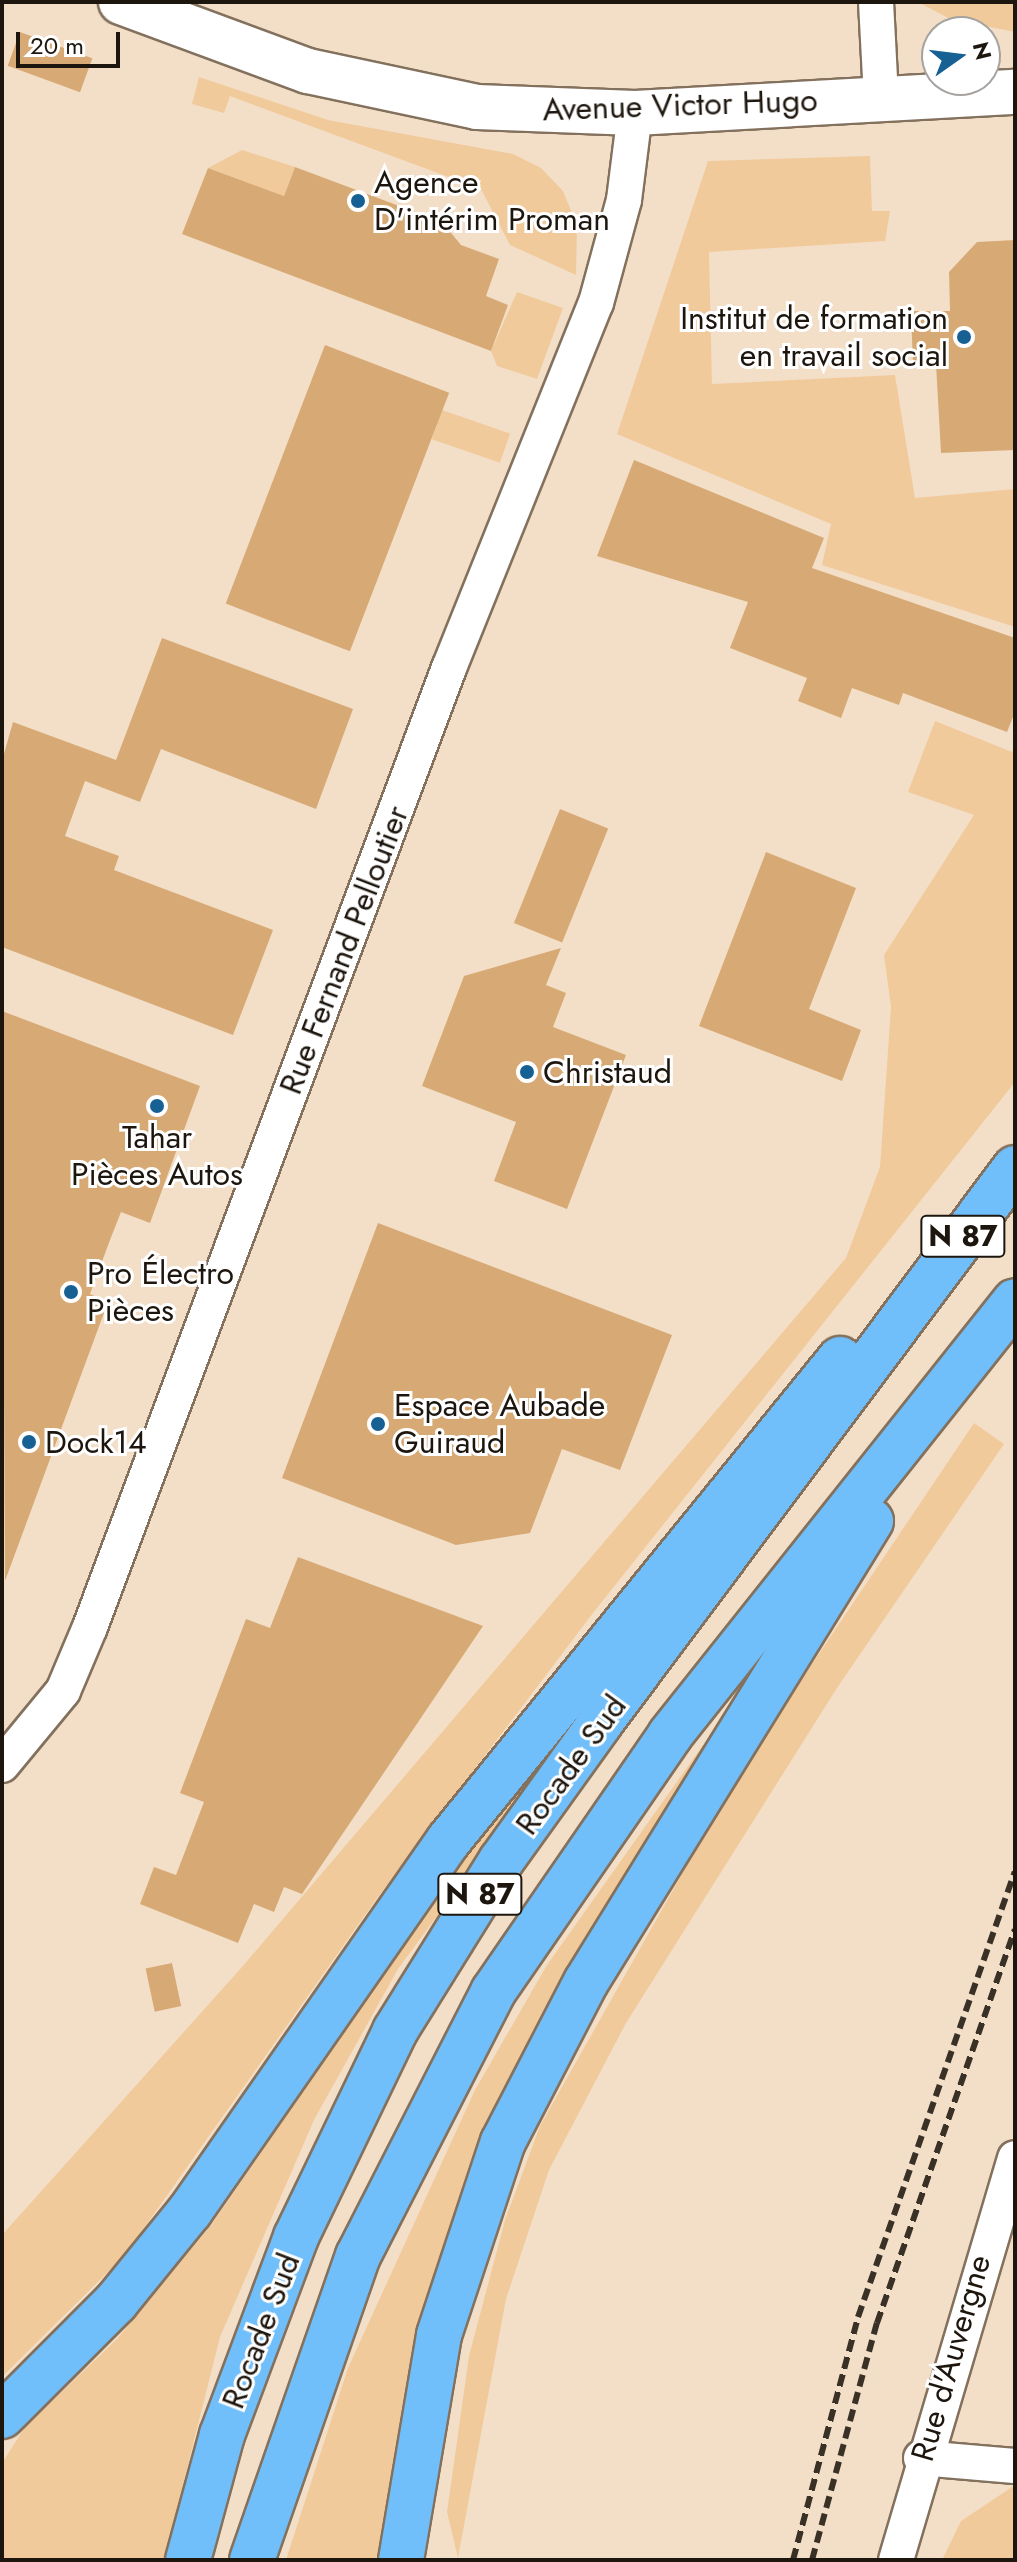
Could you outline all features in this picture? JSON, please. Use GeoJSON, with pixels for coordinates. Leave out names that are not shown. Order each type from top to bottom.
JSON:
{"type":"FeatureCollection","features":[{"type":"Feature","properties":{"kind":"highway","name":"Rocade Sud"},"geometry":{"type":"LineString","coordinates":[[188,2560],[265,2317],[395,2031],[501,1861],[803,1460],[911,1303],[1015,1168]]}},
{"type":"Feature","properties":{"kind":"highway","name":"Rocade Sud"},"geometry":{"type":"LineString","coordinates":[[252,2560],[358,2256],[493,1992],[670,1735],[962,1372],[1015,1301]]}},
{"type":"Feature","properties":{"kind":"highway"},"geometry":{"type":"LineString","coordinates":[[2,2416],[116,2302],[190,2211],[449,1840],[579,1673],[850,1346],[911,1303]]}},
{"type":"Feature","properties":{"kind":"highway"},"geometry":{"type":"LineString","coordinates":[[401,2560],[450,2290],[522,2102],[586,1982],[962,1372]]}},
{"type":"Feature","properties":{"kind":"highway"},"geometry":{"type":"LineString","coordinates":[[410,2505],[424,2560]]}},
{"type":"Feature","properties":{"kind":"street","name":"Avenue Victor Hugo"},"geometry":{"type":"LineString","coordinates":[[121,2],[308,71],[390,93],[477,107],[635,113],[881,96],[1015,92]]}},
{"type":"Feature","properties":{"kind":"street"},"geometry":{"type":"LineString","coordinates":[[876,2],[881,96]]}},
{"type":"Feature","properties":{"kind":"street","name":"Rue Fernand Pelloutier"},"geometry":{"type":"LineString","coordinates":[[2,1765],[63,1691],[90,1627],[449,668],[596,303],[624,200],[635,113]]}},
{"type":"Feature","properties":{"kind":"street","name":"Rue d'Auvergne"},"geometry":{"type":"LineString","coordinates":[[896,2560],[921,2458],[1015,2158]]}},
{"type":"Feature","properties":{"kind":"street"},"geometry":{"type":"LineString","coordinates":[[921,2458],[1015,2466]]}},
{"type":"Feature","properties":{"kind":"shaded area"},"geometry":{"type":"Polygon","coordinates":[[[918,2],[1015,2],[1015,32],[1001,29],[1001,16],[944,16],[918,2]]]}},
{"type":"Feature","properties":{"kind":"shaded area"},"geometry":{"type":"Polygon","coordinates":[[[199,77],[328,120],[513,154],[541,168],[563,191],[577,225],[576,275],[510,245],[481,189],[230,96],[224,113],[192,104],[199,77]]]}},
{"type":"Feature","properties":{"kind":"shaded area"},"geometry":{"type":"Polygon","coordinates":[[[242,150],[295,167],[284,196],[208,168],[242,150]]]}},
{"type":"Feature","properties":{"kind":"shaded area"},"geometry":{"type":"Polygon","coordinates":[[[870,156],[872,211],[890,211],[885,241],[709,252],[712,384],[895,375],[915,498],[1015,489],[1015,627],[822,565],[831,524],[617,434],[708,161],[870,156]]]}},
{"type":"Feature","properties":{"kind":"shaded area"},"geometry":{"type":"Polygon","coordinates":[[[517,292],[563,308],[537,379],[497,366],[491,351],[517,292]]]}},
{"type":"Feature","properties":{"kind":"shaded area"},"geometry":{"type":"Polygon","coordinates":[[[442,410],[510,433],[500,463],[432,439],[442,410]]]}},
{"type":"Feature","properties":{"kind":"shaded area"},"geometry":{"type":"Polygon","coordinates":[[[935,721],[1012,752],[1015,745],[1015,1082],[593,1613],[377,1898],[125,2255],[2,2377],[2,2235],[242,1967],[846,1258],[880,1167],[891,1007],[884,955],[974,815],[908,792],[935,721]]]}},
{"type":"Feature","properties":{"kind":"shaded area"},"geometry":{"type":"Polygon","coordinates":[[[974,1423],[1004,1444],[837,1688],[626,2023],[549,2170],[506,2299],[458,2558],[447,2512],[469,2356],[505,2220],[540,2126],[739,1773],[974,1423]]]}},
{"type":"Feature","properties":{"kind":"shaded area"},"geometry":{"type":"Polygon","coordinates":[[[559,1721],[572,1733],[398,1969],[314,2120],[220,2337],[164,2560],[2,2560],[2,2463],[25,2427],[117,2339],[212,2224],[559,1721]]]}},
{"type":"Feature","properties":{"kind":"shaded area"},"geometry":{"type":"Polygon","coordinates":[[[703,1745],[711,1751],[614,1908],[404,2413],[380,2560],[286,2560],[348,2368],[475,2090],[547,1965],[703,1745]]]}},
{"type":"Feature","properties":{"kind":"shaded area"},"geometry":{"type":"Polygon","coordinates":[[[1015,2485],[1015,2560],[942,2560],[961,2521],[1015,2485]]]}},
{"type":"Feature","properties":{"kind":"building"},"geometry":{"type":"Polygon","coordinates":[[[20,32],[92,58],[80,92],[8,66],[20,32]]]}},
{"type":"Feature","properties":{"kind":"building"},"geometry":{"type":"Polygon","coordinates":[[[295,167],[442,222],[461,245],[499,259],[486,296],[508,305],[491,351],[182,234],[208,168],[284,196],[295,167]]]}},
{"type":"Feature","properties":{"kind":"building","name":"Institut de formation en travail social"},"geometry":{"type":"Polygon","coordinates":[[[1015,240],[1015,450],[941,453],[936,364],[913,366],[911,311],[950,311],[949,272],[977,242],[1015,240]]]}},
{"type":"Feature","properties":{"kind":"building"},"geometry":{"type":"Polygon","coordinates":[[[325,345],[449,393],[350,651],[226,604],[325,345]]]}},
{"type":"Feature","properties":{"kind":"building"},"geometry":{"type":"Polygon","coordinates":[[[634,460],[824,538],[812,568],[1015,638],[1015,712],[1007,732],[903,693],[899,705],[852,688],[841,718],[798,701],[807,678],[730,648],[748,602],[597,556],[634,460]]]}},
{"type":"Feature","properties":{"kind":"building"},"geometry":{"type":"Polygon","coordinates":[[[162,638],[353,709],[316,809],[161,749],[140,802],[85,781],[65,836],[119,856],[114,870],[273,930],[233,1035],[2,947],[2,761],[13,722],[116,760],[162,638]]]}},
{"type":"Feature","properties":{"kind":"building"},"geometry":{"type":"Polygon","coordinates":[[[560,809],[608,828],[562,943],[514,923],[560,809]]]}},
{"type":"Feature","properties":{"kind":"building"},"geometry":{"type":"Polygon","coordinates":[[[766,852],[856,888],[809,1009],[861,1030],[842,1081],[699,1026],[766,852]]]}},
{"type":"Feature","properties":{"kind":"building"},"geometry":{"type":"Polygon","coordinates":[[[561,948],[546,985],[566,993],[553,1027],[626,1055],[567,1209],[494,1181],[516,1122],[422,1086],[464,976],[561,948]]]}},
{"type":"Feature","properties":{"kind":"building"},"geometry":{"type":"Polygon","coordinates":[[[2,1011],[200,1086],[150,1223],[121,1212],[90,1294],[108,1302],[5,1581],[2,1011]]]}},
{"type":"Feature","properties":{"kind":"building"},"geometry":{"type":"Polygon","coordinates":[[[378,1223],[672,1335],[620,1470],[562,1449],[530,1533],[456,1545],[282,1478],[378,1223]]]}},
{"type":"Feature","properties":{"kind":"building"},"geometry":{"type":"Polygon","coordinates":[[[298,1557],[483,1626],[302,1894],[284,1887],[274,1912],[254,1904],[238,1943],[140,1904],[154,1867],[176,1875],[204,1802],[180,1793],[246,1619],[270,1628],[298,1557]]]}},
{"type":"Feature","properties":{"kind":"building"},"geometry":{"type":"Polygon","coordinates":[[[172,1963],[181,2006],[155,2012],[146,1969],[172,1963]]]}},
{"type":"Feature","properties":{"kind":"railway"},"geometry":{"type":"LineString","coordinates":[[793,2560],[858,2317],[1015,1872]]}},
{"type":"Feature","properties":{"kind":"railway"},"geometry":{"type":"LineString","coordinates":[[812,2560],[877,2323],[1015,1930]]}},
{"type":"Feature","properties":{"kind":"place","name":"Agence D'intérim Proman"},"geometry":{"type":"Point","coordinates":[358,201]}},
{"type":"Feature","properties":{"kind":"place","name":"Institut de formation en travail social"},"geometry":{"type":"Point","coordinates":[964,337]}},
{"type":"Feature","properties":{"kind":"place","name":"Christaud"},"geometry":{"type":"Point","coordinates":[527,1072]}},
{"type":"Feature","properties":{"kind":"place","name":"Tahar Pièces Autos"},"geometry":{"type":"Point","coordinates":[157,1106]}},
{"type":"Feature","properties":{"kind":"place","name":"Pro Électro Pièces"},"geometry":{"type":"Point","coordinates":[71,1292]}},
{"type":"Feature","properties":{"kind":"place","name":"Espace Aubade Guiraud"},"geometry":{"type":"Point","coordinates":[378,1424]}},
{"type":"Feature","properties":{"kind":"place","name":"Dock14"},"geometry":{"type":"Point","coordinates":[29,1442]}}]}
